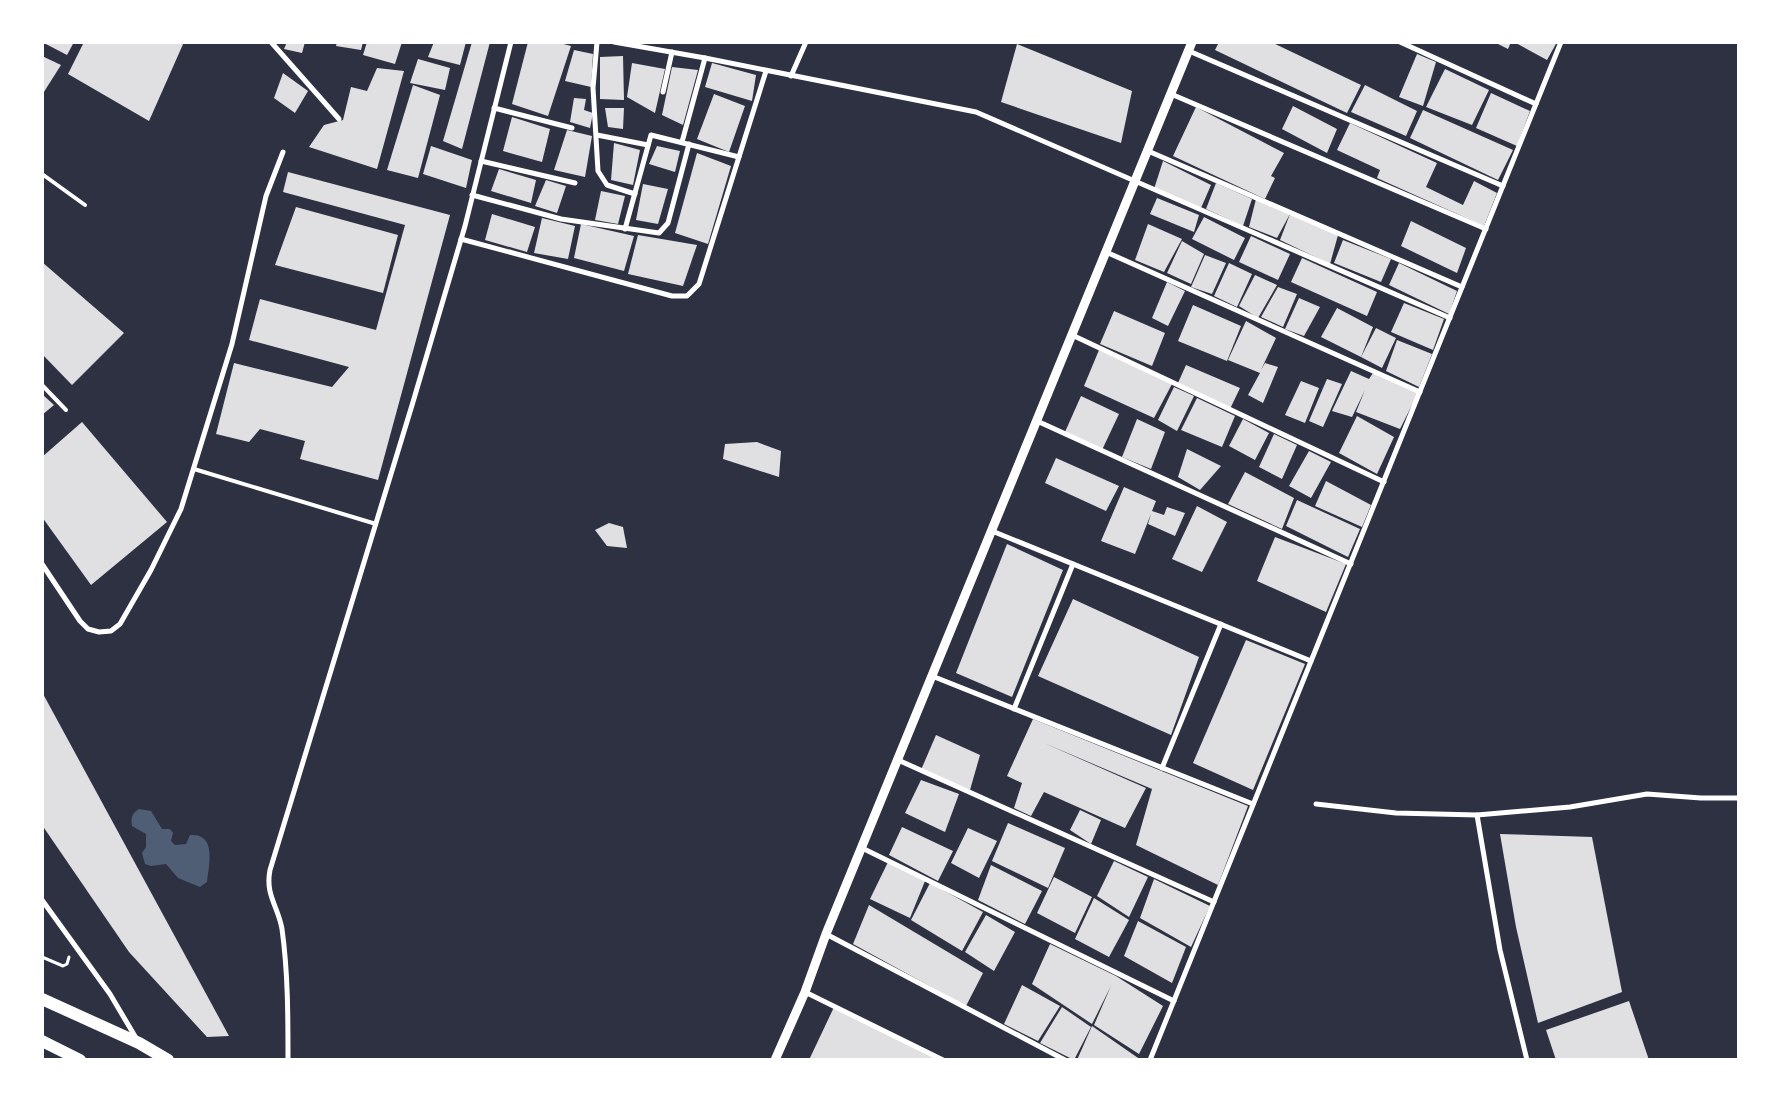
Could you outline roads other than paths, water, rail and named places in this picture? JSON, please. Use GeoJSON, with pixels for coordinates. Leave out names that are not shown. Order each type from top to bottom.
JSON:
{"type":"FeatureCollection","features":[{"type":"Feature","properties":{"kind":"main road"},"geometry":{"type":"LineString","coordinates":[[42,999],[139,1043],[168,1060]]}},
{"type":"Feature","properties":{"kind":"main road"},"geometry":{"type":"LineString","coordinates":[[42,1041],[80,1060]]}},
{"type":"Feature","properties":{"kind":"street"},"geometry":{"type":"LineString","coordinates":[[271,42],[339,119]]}},
{"type":"Feature","properties":{"kind":"street"},"geometry":{"type":"LineString","coordinates":[[288,1060],[288,1013],[283,940],[279,916],[268,893],[268,878],[461,239],[511,42]]}},
{"type":"Feature","properties":{"kind":"street"},"geometry":{"type":"LineString","coordinates":[[597,42],[593,81],[597,163],[601,179],[615,189],[635,194]]}},
{"type":"Feature","properties":{"kind":"street"},"geometry":{"type":"LineString","coordinates":[[614,42],[705,58],[976,112],[1450,318]]}},
{"type":"Feature","properties":{"kind":"street"},"geometry":{"type":"LineString","coordinates":[[791,76],[806,42]]}},
{"type":"Feature","properties":{"kind":"street"},"geometry":{"type":"LineString","coordinates":[[1400,42],[1536,104]]}},
{"type":"Feature","properties":{"kind":"street"},"geometry":{"type":"LineString","coordinates":[[1150,1060],[1561,42]]}},
{"type":"Feature","properties":{"kind":"street"},"geometry":{"type":"LineString","coordinates":[[775,1060],[805,992],[826,934],[1190,47],[1503,186]]}},
{"type":"Feature","properties":{"kind":"street"},"geometry":{"type":"LineString","coordinates":[[663,92],[672,52]]}},
{"type":"Feature","properties":{"kind":"street"},"geometry":{"type":"LineString","coordinates":[[682,142],[705,58]]}},
{"type":"Feature","properties":{"kind":"street"},"geometry":{"type":"LineString","coordinates":[[461,239],[672,296],[688,296],[699,284],[766,71]]}},
{"type":"Feature","properties":{"kind":"street"},"geometry":{"type":"LineString","coordinates":[[1171,94],[1486,229]]}},
{"type":"Feature","properties":{"kind":"street"},"geometry":{"type":"LineString","coordinates":[[494,108],[572,128]]}},
{"type":"Feature","properties":{"kind":"street"},"geometry":{"type":"LineString","coordinates":[[625,229],[648,145],[653,134],[739,157]]}},
{"type":"Feature","properties":{"kind":"street"},"geometry":{"type":"LineString","coordinates":[[597,135],[648,145]]}},
{"type":"Feature","properties":{"kind":"street"},"geometry":{"type":"LineString","coordinates":[[472,195],[560,219],[655,233],[663,231],[668,223],[689,144]]}},
{"type":"Feature","properties":{"kind":"street"},"geometry":{"type":"LineString","coordinates":[[1148,151],[1462,286]]}},
{"type":"Feature","properties":{"kind":"street"},"geometry":{"type":"LineString","coordinates":[[42,564],[80,621],[88,629],[99,632],[111,631],[120,624],[151,570],[181,509],[232,344],[266,196],[283,152]]}},
{"type":"Feature","properties":{"kind":"street"},"geometry":{"type":"LineString","coordinates":[[481,161],[575,183]]}},
{"type":"Feature","properties":{"kind":"street"},"geometry":{"type":"LineString","coordinates":[[1106,252],[1420,392]]}},
{"type":"Feature","properties":{"kind":"street"},"geometry":{"type":"LineString","coordinates":[[1072,336],[1384,482]]}},
{"type":"Feature","properties":{"kind":"street"},"geometry":{"type":"LineString","coordinates":[[1037,421],[1350,564]]}},
{"type":"Feature","properties":{"kind":"street"},"geometry":{"type":"LineString","coordinates":[[992,531],[1311,661]]}},
{"type":"Feature","properties":{"kind":"street"},"geometry":{"type":"LineString","coordinates":[[1014,709],[1073,564]]}},
{"type":"Feature","properties":{"kind":"street"},"geometry":{"type":"LineString","coordinates":[[1162,768],[1221,624]]}},
{"type":"Feature","properties":{"kind":"street"},"geometry":{"type":"LineString","coordinates":[[932,676],[1253,804]]}},
{"type":"Feature","properties":{"kind":"street"},"geometry":{"type":"LineString","coordinates":[[898,760],[1214,902]]}},
{"type":"Feature","properties":{"kind":"street"},"geometry":{"type":"LineString","coordinates":[[1316,804],[1396,813],[1477,815],[1570,807],[1647,794],[1701,798],[1738,798]]}},
{"type":"Feature","properties":{"kind":"street"},"geometry":{"type":"LineString","coordinates":[[1477,815],[1500,950],[1527,1060]]}},
{"type":"Feature","properties":{"kind":"street"},"geometry":{"type":"LineString","coordinates":[[862,848],[1174,1001]]}},
{"type":"Feature","properties":{"kind":"street"},"geometry":{"type":"LineString","coordinates":[[42,900],[110,994],[139,1043]]}},
{"type":"Feature","properties":{"kind":"street"},"geometry":{"type":"LineString","coordinates":[[826,934],[1064,1060]]}},
{"type":"Feature","properties":{"kind":"street"},"geometry":{"type":"LineString","coordinates":[[805,992],[942,1060]]}},
{"type":"Feature","properties":{"kind":"lane"},"geometry":{"type":"LineString","coordinates":[[42,174],[84,205]]}},
{"type":"Feature","properties":{"kind":"lane"},"geometry":{"type":"LineString","coordinates":[[42,385],[66,410]]}},
{"type":"Feature","properties":{"kind":"lane"},"geometry":{"type":"LineString","coordinates":[[194,470],[376,524]]}},
{"type":"Feature","properties":{"kind":"water"},"geometry":{"type":"Polygon","coordinates":[[[139,809],[151,811],[162,829],[170,829],[173,833],[171,841],[175,845],[186,844],[190,835],[199,836],[204,839],[208,845],[210,859],[207,882],[200,887],[178,878],[166,864],[151,866],[145,864],[142,853],[146,847],[146,834],[132,826],[133,814],[139,809]]]}}]}
